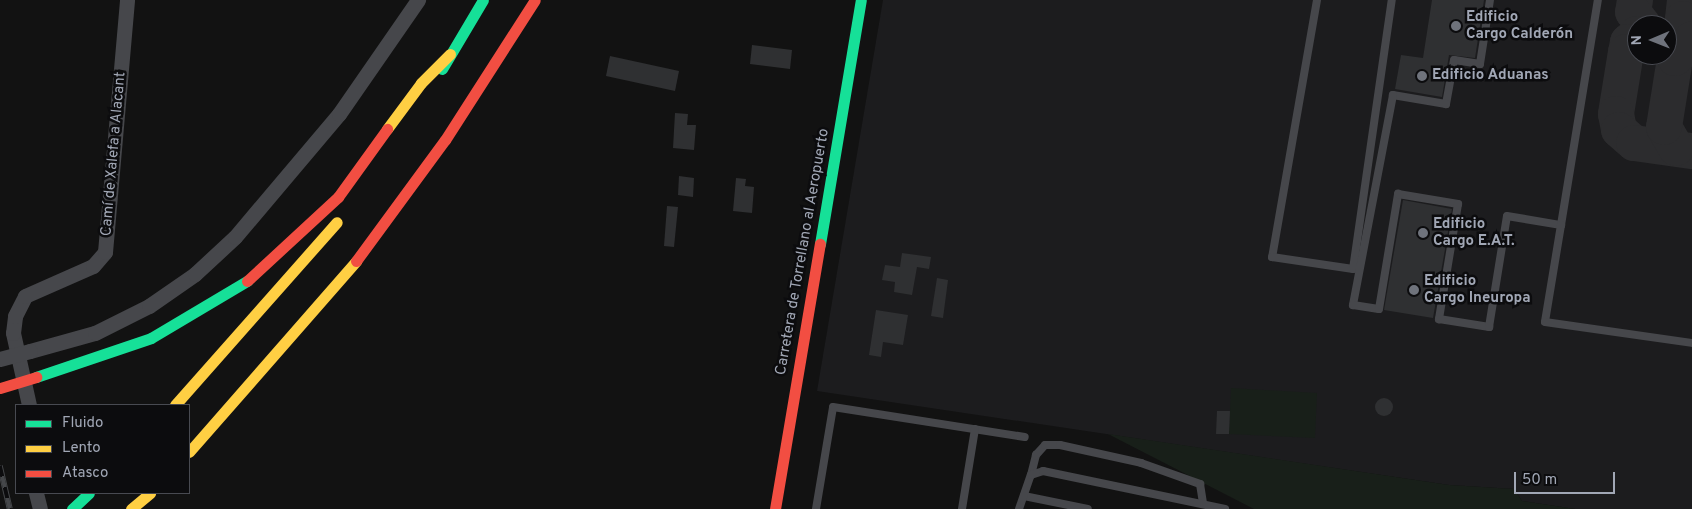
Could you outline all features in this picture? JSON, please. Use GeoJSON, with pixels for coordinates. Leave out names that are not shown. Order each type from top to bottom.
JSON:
{"type":"FeatureCollection","features":[{"type":"Feature","properties":{"kind":"main road"},"geometry":{"type":"LineString","coordinates":[[418,109],[483,0]]}},
{"type":"Feature","properties":{"kind":"main road"},"geometry":{"type":"LineString","coordinates":[[190,451],[362,254],[445,140],[535,0]]}},
{"type":"Feature","properties":{"kind":"main road","name":"Carretera de Torrellano al Aeropuerto"},"geometry":{"type":"LineString","coordinates":[[775,509],[861,0]]}},
{"type":"Feature","properties":{"kind":"main road"},"geometry":{"type":"LineString","coordinates":[[0,388],[151,338],[212,306],[256,276],[338,197],[422,82],[450,54]]}},
{"type":"Feature","properties":{"kind":"main road"},"geometry":{"type":"LineString","coordinates":[[176,404],[348,208]]}},
{"type":"Feature","properties":{"kind":"main road"},"geometry":{"type":"LineString","coordinates":[[72,509],[88,494]]}},
{"type":"Feature","properties":{"kind":"main road"},"geometry":{"type":"LineString","coordinates":[[131,509],[142,501]]}},
{"type":"Feature","properties":{"kind":"street","name":"Camí de Xalefa a Alacant"},"geometry":{"type":"LineString","coordinates":[[29,404],[13,333],[15,316],[25,296],[93,266],[105,252],[127,0]]}},
{"type":"Feature","properties":{"kind":"street"},"geometry":{"type":"LineString","coordinates":[[0,359],[95,333],[149,306],[202,268],[289,177],[418,0]]}},
{"type":"Feature","properties":{"kind":"street"},"geometry":{"type":"LineString","coordinates":[[36,494],[40,509]]}},
{"type":"Feature","properties":{"kind":"lane"},"geometry":{"type":"LineString","coordinates":[[1317,0],[1272,257],[1353,269],[1392,0]]}},
{"type":"Feature","properties":{"kind":"lane"},"geometry":{"type":"LineString","coordinates":[[1490,0],[1480,64],[1454,60],[1446,104],[1392,95],[1353,305],[1379,309],[1398,194],[1458,204],[1439,319],[1489,327],[1507,216],[1561,225]]}},
{"type":"Feature","properties":{"kind":"lane"},"geometry":{"type":"LineString","coordinates":[[1598,0],[1545,322],[1692,343]]}},
{"type":"Feature","properties":{"kind":"lane"},"geometry":{"type":"LineString","coordinates":[[816,509],[833,407],[1025,437]]}},
{"type":"Feature","properties":{"kind":"lane"},"geometry":{"type":"LineString","coordinates":[[962,509],[975,429]]}},
{"type":"Feature","properties":{"kind":"lane"},"geometry":{"type":"LineString","coordinates":[[1019,509],[1036,455],[1045,445],[1060,444],[1141,463],[1200,484],[1203,504]]}},
{"type":"Feature","properties":{"kind":"lane"},"geometry":{"type":"LineString","coordinates":[[1031,475],[1043,471],[1225,509]]}},
{"type":"Feature","properties":{"kind":"lane"},"geometry":{"type":"LineString","coordinates":[[1024,496],[1088,509]]}},
{"type":"Feature","properties":{"kind":"shaded area"},"geometry":{"type":"Polygon","coordinates":[[[883,0],[1692,0],[1692,509],[1575,509],[1522,501],[1514,489],[1449,485],[817,391],[883,0]]]}},
{"type":"Feature","properties":{"kind":"shaded area"},"geometry":{"type":"Polygon","coordinates":[[[1231,388],[1317,393],[1315,438],[1229,434],[1231,388]]]}},
{"type":"Feature","properties":{"kind":"shaded area"},"geometry":{"type":"Polygon","coordinates":[[[1108,434],[1449,485],[1514,489],[1522,501],[1575,509],[1254,509],[1108,434]]]}},
{"type":"Feature","properties":{"kind":"building","name":"Edificio Cargo Calderón"},"geometry":{"type":"Polygon","coordinates":[[[1432,0],[1484,0],[1475,58],[1449,55],[1442,97],[1395,89],[1401,55],[1423,58],[1432,0]]]}},
{"type":"Feature","properties":{"kind":"building"},"geometry":{"type":"Polygon","coordinates":[[[752,45],[792,50],[790,69],[750,64],[752,45]]]}},
{"type":"Feature","properties":{"kind":"building"},"geometry":{"type":"Polygon","coordinates":[[[610,56],[679,71],[675,91],[606,76],[610,56]]]}},
{"type":"Feature","properties":{"kind":"building"},"geometry":{"type":"Polygon","coordinates":[[[675,113],[688,114],[687,125],[696,125],[694,150],[673,148],[675,113]]]}},
{"type":"Feature","properties":{"kind":"building"},"geometry":{"type":"Polygon","coordinates":[[[679,176],[694,178],[693,197],[678,195],[679,176]]]}},
{"type":"Feature","properties":{"kind":"building"},"geometry":{"type":"Polygon","coordinates":[[[736,178],[746,179],[745,186],[754,187],[752,213],[733,211],[736,178]]]}},
{"type":"Feature","properties":{"kind":"building"},"geometry":{"type":"Polygon","coordinates":[[[1403,200],[1452,209],[1433,318],[1384,310],[1403,200]]]}},
{"type":"Feature","properties":{"kind":"building"},"geometry":{"type":"Polygon","coordinates":[[[667,206],[678,207],[674,247],[664,246],[667,206]]]}},
{"type":"Feature","properties":{"kind":"building"},"geometry":{"type":"Polygon","coordinates":[[[902,253],[931,257],[929,269],[917,267],[912,295],[894,292],[895,282],[882,280],[885,265],[900,267],[902,253]]]}},
{"type":"Feature","properties":{"kind":"building"},"geometry":{"type":"Polygon","coordinates":[[[937,278],[948,280],[943,318],[931,316],[937,278]]]}},
{"type":"Feature","properties":{"kind":"building"},"geometry":{"type":"Polygon","coordinates":[[[876,310],[908,315],[903,345],[883,342],[881,357],[869,355],[876,310]]]}},
{"type":"Feature","properties":{"kind":"building"},"geometry":{"type":"Polygon","coordinates":[[[1384,398],[1390,401],[1393,407],[1390,413],[1384,416],[1378,413],[1375,407],[1378,401],[1384,398]]]}},
{"type":"Feature","properties":{"kind":"building"},"geometry":{"type":"Polygon","coordinates":[[[1217,411],[1230,411],[1229,434],[1216,434],[1217,411]]]}},
{"type":"Feature","properties":{"kind":"taxiway"},"geometry":{"type":"LineString","coordinates":[[1635,0],[1633,12],[1635,15]]}},
{"type":"Feature","properties":{"kind":"taxiway"},"geometry":{"type":"LineString","coordinates":[[1685,0],[1683,19],[1692,32]]}},
{"type":"Feature","properties":{"kind":"taxiway"},"geometry":{"type":"LineString","coordinates":[[1676,148],[1664,127],[1675,58],[1692,39]]}},
{"type":"Feature","properties":{"kind":"taxiway"},"geometry":{"type":"LineString","coordinates":[[1627,47],[1616,114],[1619,130],[1634,143],[1692,151]]}},
{"type":"Feature","properties":{"kind":"railway"},"geometry":{"type":"LineString","coordinates":[[0,466],[10,509]]}},
{"type":"Feature","properties":{"kind":"traffic: fast"},"geometry":{"type":"LineString","coordinates":[[442,69],[483,0]]}},
{"type":"Feature","properties":{"kind":"traffic: fast"},"geometry":{"type":"LineString","coordinates":[[820,244],[861,0]]}},
{"type":"Feature","properties":{"kind":"traffic: fast"},"geometry":{"type":"LineString","coordinates":[[36,377],[151,338],[247,281]]}},
{"type":"Feature","properties":{"kind":"traffic: fast"},"geometry":{"type":"LineString","coordinates":[[72,509],[88,494]]}},
{"type":"Feature","properties":{"kind":"traffic: slow"},"geometry":{"type":"LineString","coordinates":[[387,129],[421,83],[450,54]]}},
{"type":"Feature","properties":{"kind":"traffic: slow"},"geometry":{"type":"LineString","coordinates":[[176,404],[337,222]]}},
{"type":"Feature","properties":{"kind":"traffic: slow"},"geometry":{"type":"LineString","coordinates":[[190,451],[356,261]]}},
{"type":"Feature","properties":{"kind":"traffic: slow"},"geometry":{"type":"LineString","coordinates":[[131,509],[149,494]]}},
{"type":"Feature","properties":{"kind":"traffic: jam"},"geometry":{"type":"LineString","coordinates":[[356,261],[445,140],[535,0]]}},
{"type":"Feature","properties":{"kind":"traffic: jam"},"geometry":{"type":"LineString","coordinates":[[247,281],[338,197],[387,129]]}},
{"type":"Feature","properties":{"kind":"traffic: jam"},"geometry":{"type":"LineString","coordinates":[[775,509],[820,244]]}},
{"type":"Feature","properties":{"kind":"traffic: jam"},"geometry":{"type":"LineString","coordinates":[[0,388],[36,377]]}},
{"type":"Feature","properties":{"kind":"place","name":"Edificio Cargo Calderón"},"geometry":{"type":"Point","coordinates":[1456,26]}},
{"type":"Feature","properties":{"kind":"place","name":"Edificio Aduanas"},"geometry":{"type":"Point","coordinates":[1422,76]}},
{"type":"Feature","properties":{"kind":"place","name":"Edificio Cargo E.A.T."},"geometry":{"type":"Point","coordinates":[1423,233]}},
{"type":"Feature","properties":{"kind":"place","name":"Edificio Cargo Ineuropa"},"geometry":{"type":"Point","coordinates":[1414,290]}}]}
